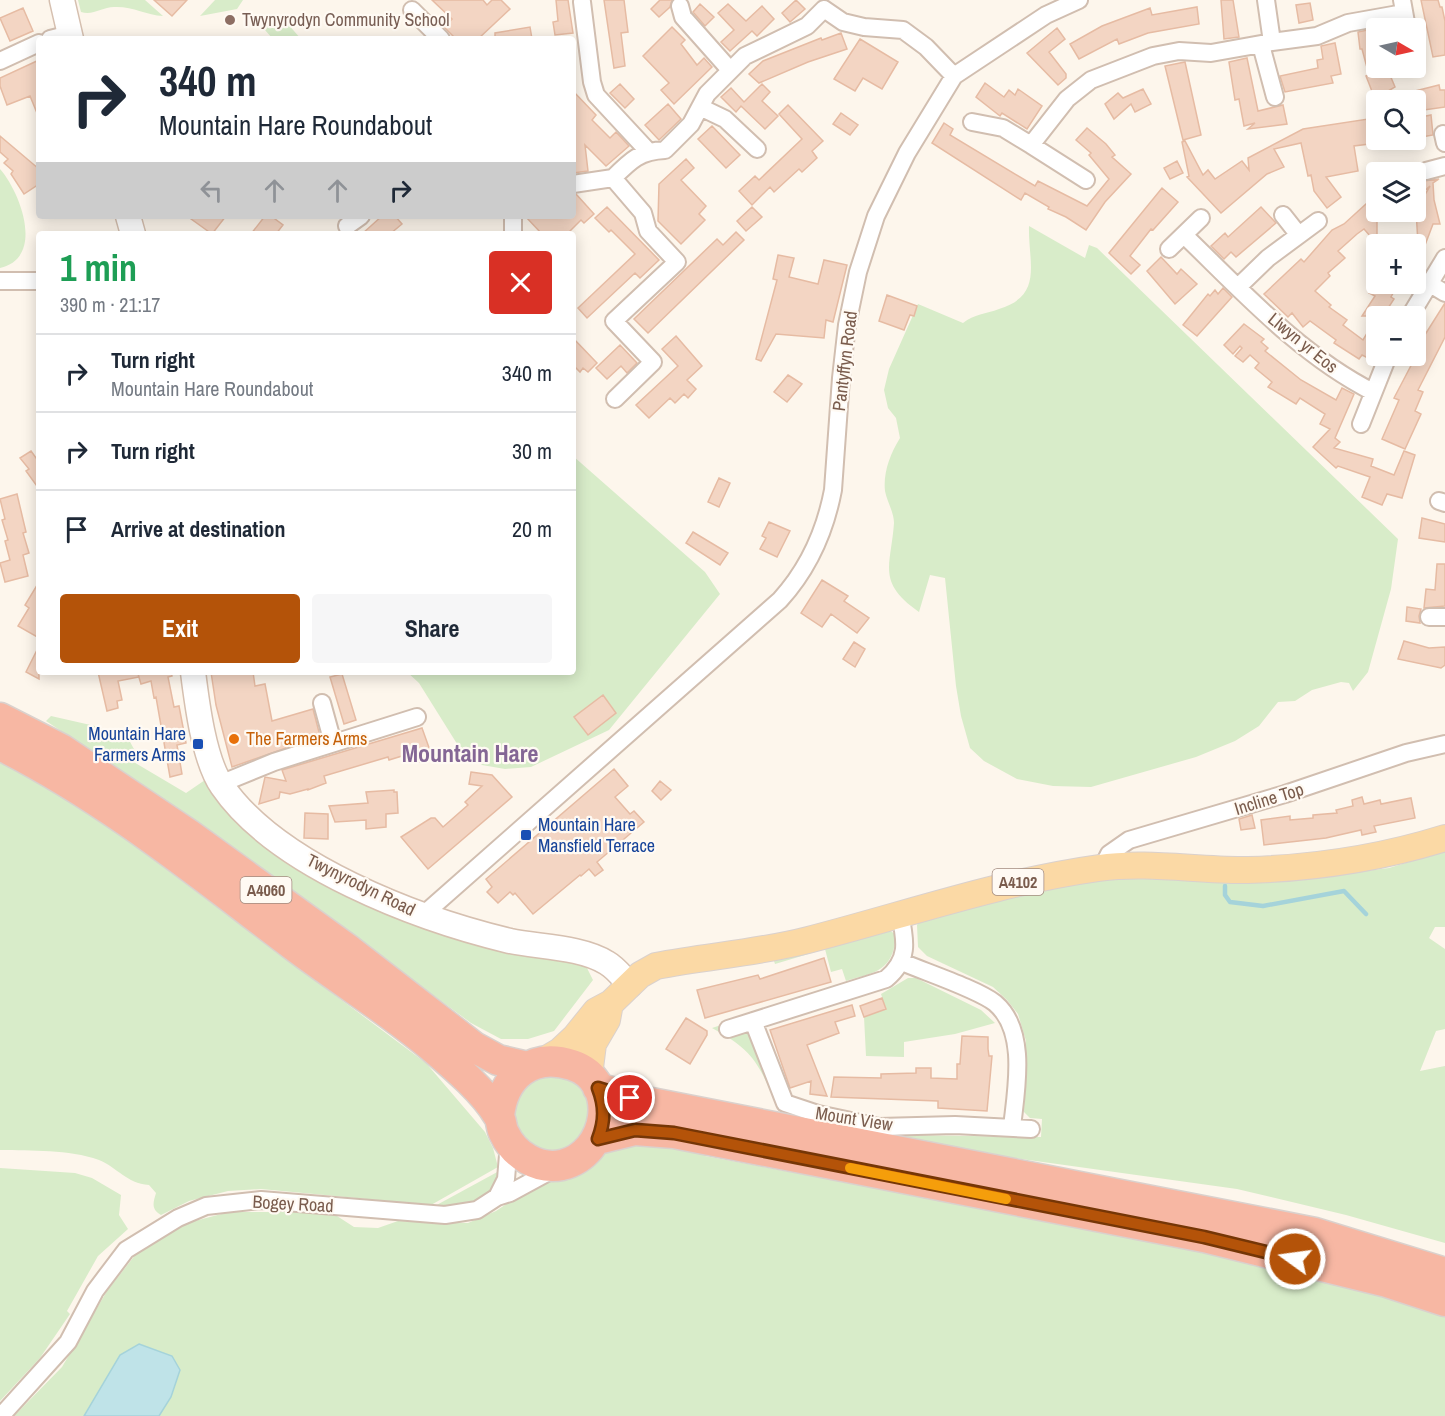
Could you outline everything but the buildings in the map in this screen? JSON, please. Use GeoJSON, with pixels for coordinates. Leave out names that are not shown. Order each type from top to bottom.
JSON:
{"type":"FeatureCollection","features":[{"type":"Feature","properties":{"kind":"highway","name":"A4060"},"geometry":{"type":"LineString","coordinates":[[0,718],[61,749],[188,834],[350,951],[474,1047],[498,1060],[535,1064]]}},
{"type":"Feature","properties":{"kind":"highway","name":"A4060"},"geometry":{"type":"LineString","coordinates":[[0,745],[50,770],[175,855],[331,973],[415,1033],[462,1073],[504,1130]]}},
{"type":"Feature","properties":{"kind":"highway"},"geometry":{"type":"LineString","coordinates":[[594,1082],[604,1113],[603,1127],[598,1139],[588,1151],[576,1160],[561,1165],[546,1166],[531,1162],[519,1154],[504,1130],[501,1101],[506,1087],[515,1076],[535,1064],[568,1064],[594,1082],[646,1102],[1315,1233],[1445,1273]]}},
{"type":"Feature","properties":{"kind":"highway"},"geometry":{"type":"LineString","coordinates":[[598,1139],[635,1130],[674,1133],[1204,1237],[1387,1282],[1445,1301]]}},
{"type":"Feature","properties":{"kind":"main road","name":"A4102"},"geometry":{"type":"LineString","coordinates":[[535,1064],[560,1051],[596,1011],[610,1003],[640,975],[656,966],[777,948],[993,887],[1044,876],[1102,868],[1155,866],[1247,870],[1342,863],[1445,838]]}},
{"type":"Feature","properties":{"kind":"main road","name":"A4102"},"geometry":{"type":"LineString","coordinates":[[594,1082],[593,1044],[607,1020],[610,1003]]}},
{"type":"Feature","properties":{"kind":"street"},"geometry":{"type":"LineString","coordinates":[[62,0],[64,36]]}},
{"type":"Feature","properties":{"kind":"street","name":"Pantyffyn Road"},"geometry":{"type":"LineString","coordinates":[[423,915],[780,600],[800,576],[813,553],[828,515],[847,325],[858,272],[876,216],[886,195],[907,153],[954,76],[1046,15],[1078,0]]}},
{"type":"Feature","properties":{"kind":"street"},"geometry":{"type":"LineString","coordinates":[[1266,0],[1267,43],[1275,96]]}},
{"type":"Feature","properties":{"kind":"street"},"geometry":{"type":"LineString","coordinates":[[582,2],[580,46],[597,95],[648,151]]}},
{"type":"Feature","properties":{"kind":"street"},"geometry":{"type":"LineString","coordinates":[[576,184],[613,178],[631,160],[648,151],[665,150],[691,124],[707,94],[730,70],[745,56],[807,26],[820,5],[843,22],[864,27],[903,30],[926,47],[954,76]]}},
{"type":"Feature","properties":{"kind":"street"},"geometry":{"type":"LineString","coordinates":[[680,6],[683,17],[730,70]]}},
{"type":"Feature","properties":{"kind":"street"},"geometry":{"type":"LineString","coordinates":[[412,10],[438,36]]}},
{"type":"Feature","properties":{"kind":"street"},"geometry":{"type":"LineString","coordinates":[[1031,145],[1067,99],[1091,80],[1153,56],[1179,51],[1211,53],[1317,36],[1348,23],[1404,14]]}},
{"type":"Feature","properties":{"kind":"street"},"geometry":{"type":"LineString","coordinates":[[0,61],[36,44]]}},
{"type":"Feature","properties":{"kind":"street"},"geometry":{"type":"LineString","coordinates":[[700,107],[725,119],[757,150]]}},
{"type":"Feature","properties":{"kind":"street"},"geometry":{"type":"LineString","coordinates":[[972,122],[1003,128],[1086,180]]}},
{"type":"Feature","properties":{"kind":"street"},"geometry":{"type":"LineString","coordinates":[[1426,171],[1445,166]]}},
{"type":"Feature","properties":{"kind":"street"},"geometry":{"type":"LineString","coordinates":[[613,178],[643,213],[648,231],[677,261],[614,321],[653,362],[615,399]]}},
{"type":"Feature","properties":{"kind":"street"},"geometry":{"type":"LineString","coordinates":[[1283,215],[1299,234]]}},
{"type":"Feature","properties":{"kind":"street"},"geometry":{"type":"LineString","coordinates":[[1169,249],[1201,218]]}},
{"type":"Feature","properties":{"kind":"street"},"geometry":{"type":"LineString","coordinates":[[347,226],[357,219]]}},
{"type":"Feature","properties":{"kind":"street"},"geometry":{"type":"LineString","coordinates":[[1238,286],[1299,234],[1318,221]]}},
{"type":"Feature","properties":{"kind":"street","name":"Llwyn yr Eos"},"geometry":{"type":"LineString","coordinates":[[1184,235],[1288,333],[1350,380],[1373,392]]}},
{"type":"Feature","properties":{"kind":"street"},"geometry":{"type":"LineString","coordinates":[[1416,306],[1445,258]]}},
{"type":"Feature","properties":{"kind":"street"},"geometry":{"type":"LineString","coordinates":[[0,281],[36,281]]}},
{"type":"Feature","properties":{"kind":"street"},"geometry":{"type":"LineString","coordinates":[[1430,284],[1445,293]]}},
{"type":"Feature","properties":{"kind":"street"},"geometry":{"type":"LineString","coordinates":[[1361,424],[1384,366]]}},
{"type":"Feature","properties":{"kind":"street","name":"Twynyrodyn Road"},"geometry":{"type":"LineString","coordinates":[[194,675],[206,748],[220,784],[238,807],[285,847],[331,875],[423,915],[510,940],[593,957],[608,963],[630,985]]}},
{"type":"Feature","properties":{"kind":"street"},"geometry":{"type":"LineString","coordinates":[[322,703],[333,743]]}},
{"type":"Feature","properties":{"kind":"street"},"geometry":{"type":"LineString","coordinates":[[220,784],[274,762],[417,717]]}},
{"type":"Feature","properties":{"kind":"street","name":"Incline Top"},"geometry":{"type":"LineString","coordinates":[[1102,868],[1109,854],[1129,840],[1285,794],[1406,753],[1445,744]]}},
{"type":"Feature","properties":{"kind":"street"},"geometry":{"type":"LineString","coordinates":[[728,1029],[886,979],[897,970],[902,962],[904,932],[900,915]]}},
{"type":"Feature","properties":{"kind":"street"},"geometry":{"type":"LineString","coordinates":[[902,962],[995,1003],[1008,1019],[1014,1038],[1016,1060],[1012,1127]]}},
{"type":"Feature","properties":{"kind":"street","name":"Mount View"},"geometry":{"type":"LineString","coordinates":[[753,1021],[785,1103],[818,1114],[879,1127],[955,1125],[1031,1129]]}},
{"type":"Feature","properties":{"kind":"street"},"geometry":{"type":"LineString","coordinates":[[497,1197],[506,1179],[504,1130]]}},
{"type":"Feature","properties":{"kind":"street","name":"Bogey Road"},"geometry":{"type":"LineString","coordinates":[[1,1416],[68,1342],[95,1291],[126,1250],[157,1229],[187,1214],[206,1206],[261,1200],[445,1215],[477,1210],[497,1197],[510,1193],[561,1165]]}},
{"type":"Feature","properties":{"kind":"green space"},"geometry":{"type":"Polygon","coordinates":[[[78,0],[145,0],[163,16],[121,7],[110,7],[85,13],[81,12],[78,0]]]}},
{"type":"Feature","properties":{"kind":"green space"},"geometry":{"type":"Polygon","coordinates":[[[215,0],[243,0],[237,9],[200,16],[215,0]]]}},
{"type":"Feature","properties":{"kind":"green space"},"geometry":{"type":"Polygon","coordinates":[[[280,15],[298,36],[270,36],[264,29],[280,15]]]}},
{"type":"Feature","properties":{"kind":"green space"},"geometry":{"type":"Polygon","coordinates":[[[0,169],[15,193],[21,208],[25,224],[25,239],[22,252],[14,262],[0,268],[0,169]]]}},
{"type":"Feature","properties":{"kind":"green space"},"geometry":{"type":"Polygon","coordinates":[[[1029,226],[1085,258],[1089,245],[1097,248],[1398,539],[1391,589],[1368,672],[1353,691],[1349,683],[1341,682],[1312,690],[1295,701],[1278,702],[1259,726],[1235,741],[1196,757],[1091,787],[1053,786],[1017,779],[984,761],[970,748],[956,686],[945,578],[930,575],[919,612],[905,601],[891,582],[889,562],[894,523],[885,491],[885,477],[893,451],[900,438],[896,418],[888,408],[884,390],[889,369],[918,304],[963,323],[1013,303],[1023,295],[1028,286],[1031,265],[1029,226]]]}},
{"type":"Feature","properties":{"kind":"green space"},"geometry":{"type":"Polygon","coordinates":[[[576,459],[705,572],[720,594],[609,730],[531,767],[505,769],[482,765],[459,747],[419,683],[410,675],[576,675],[576,459]]]}},
{"type":"Feature","properties":{"kind":"green space"},"geometry":{"type":"Polygon","coordinates":[[[51,716],[95,726],[129,740],[135,751],[132,761],[186,793],[205,780],[281,857],[573,961],[587,968],[593,980],[554,1031],[528,1039],[501,1039],[471,1023],[202,825],[46,721],[51,716]]]}},
{"type":"Feature","properties":{"kind":"green space"},"geometry":{"type":"Polygon","coordinates":[[[0,758],[34,775],[111,828],[426,1063],[485,1132],[493,1148],[498,1167],[431,1205],[261,1189],[228,1191],[189,1201],[161,1215],[154,1208],[156,1193],[149,1185],[128,1178],[99,1160],[62,1152],[0,1150],[0,758]]]}},
{"type":"Feature","properties":{"kind":"green space"},"geometry":{"type":"Polygon","coordinates":[[[1445,851],[1445,927],[1435,927],[1429,938],[1445,949],[1445,1029],[1436,1031],[1420,1071],[1445,1066],[1445,1243],[1346,1215],[1237,1189],[965,1151],[904,1139],[906,1135],[1041,1137],[1042,1119],[1030,1118],[1024,1112],[1026,1041],[1018,1014],[993,987],[927,956],[918,947],[917,925],[921,920],[1061,882],[1130,874],[1311,878],[1389,868],[1445,851]]]}},
{"type":"Feature","properties":{"kind":"green space"},"geometry":{"type":"Polygon","coordinates":[[[889,930],[895,934],[899,942],[895,943],[889,960],[884,966],[846,981],[842,969],[831,972],[825,949],[775,964],[773,958],[889,930]]]}},
{"type":"Feature","properties":{"kind":"green space"},"geometry":{"type":"Polygon","coordinates":[[[908,978],[916,978],[981,1010],[995,1023],[955,1034],[904,1042],[904,1057],[866,1056],[864,1017],[886,1009],[881,994],[908,978]]]}},
{"type":"Feature","properties":{"kind":"green space"},"geometry":{"type":"Polygon","coordinates":[[[721,1025],[726,1033],[742,1028],[752,1032],[778,1100],[775,1102],[752,1057],[736,1043],[712,1028],[721,1025]]]}},
{"type":"Feature","properties":{"kind":"green space"},"geometry":{"type":"Polygon","coordinates":[[[551,1075],[565,1078],[578,1086],[586,1099],[589,1113],[586,1127],[578,1140],[565,1148],[551,1151],[537,1148],[524,1140],[516,1127],[513,1113],[516,1099],[524,1086],[537,1078],[551,1075]]]}},
{"type":"Feature","properties":{"kind":"green space"},"geometry":{"type":"Polygon","coordinates":[[[622,1141],[704,1151],[705,1156],[1221,1253],[1445,1312],[1445,1416],[159,1416],[171,1397],[120,1355],[84,1416],[14,1416],[62,1367],[107,1291],[136,1254],[163,1234],[191,1222],[229,1212],[296,1212],[337,1216],[354,1227],[378,1228],[398,1221],[468,1223],[496,1211],[521,1194],[622,1141]]]}},
{"type":"Feature","properties":{"kind":"green space"},"geometry":{"type":"Polygon","coordinates":[[[0,1168],[75,1173],[92,1178],[121,1195],[119,1215],[128,1229],[98,1256],[67,1311],[70,1314],[40,1358],[0,1401],[0,1168]]]}},
{"type":"Feature","properties":{"kind":"green space"},"geometry":{"type":"Polygon","coordinates":[[[501,1170],[491,1191],[475,1202],[455,1207],[433,1207],[501,1170]]]}},
{"type":"Feature","properties":{"kind":"water"},"geometry":{"type":"Polygon","coordinates":[[[139,1344],[172,1356],[180,1370],[171,1397],[159,1416],[84,1416],[120,1355],[139,1344]]]}},
{"type":"Feature","properties":{"kind":"waterway"},"geometry":{"type":"LineString","coordinates":[[1225,886],[1225,895],[1230,902],[1263,906],[1344,891],[1366,914]]}},
{"type":"Feature","properties":{"kind":"slow traffic"},"geometry":{"type":"LineString","coordinates":[[850,1168],[1006,1199]]}},
{"type":"Feature","properties":{"kind":"place","name":"Twynyrodyn Community School"},"geometry":{"type":"Point","coordinates":[230,20]}},
{"type":"Feature","properties":{"kind":"place","name":"The Farmers Arms"},"geometry":{"type":"Point","coordinates":[234,739]}},
{"type":"Feature","properties":{"kind":"place","name":"Mountain Hare Farmers Arms"},"geometry":{"type":"Point","coordinates":[198,744]}},
{"type":"Feature","properties":{"kind":"place","name":"Mountain Hare Mansfield Terrace"},"geometry":{"type":"Point","coordinates":[526,835]}},
{"type":"Feature","properties":{"kind":"district","name":"Mountain Hare"},"geometry":{"type":"Point","coordinates":[470,754]}},
{"type":"Feature","properties":{"kind":"route"},"geometry":{"type":"LineString","coordinates":[[630,1098],[598,1088],[603,1100],[604,1113],[603,1127],[598,1139],[635,1130],[674,1133],[1204,1237],[1295,1259]]}}]}
